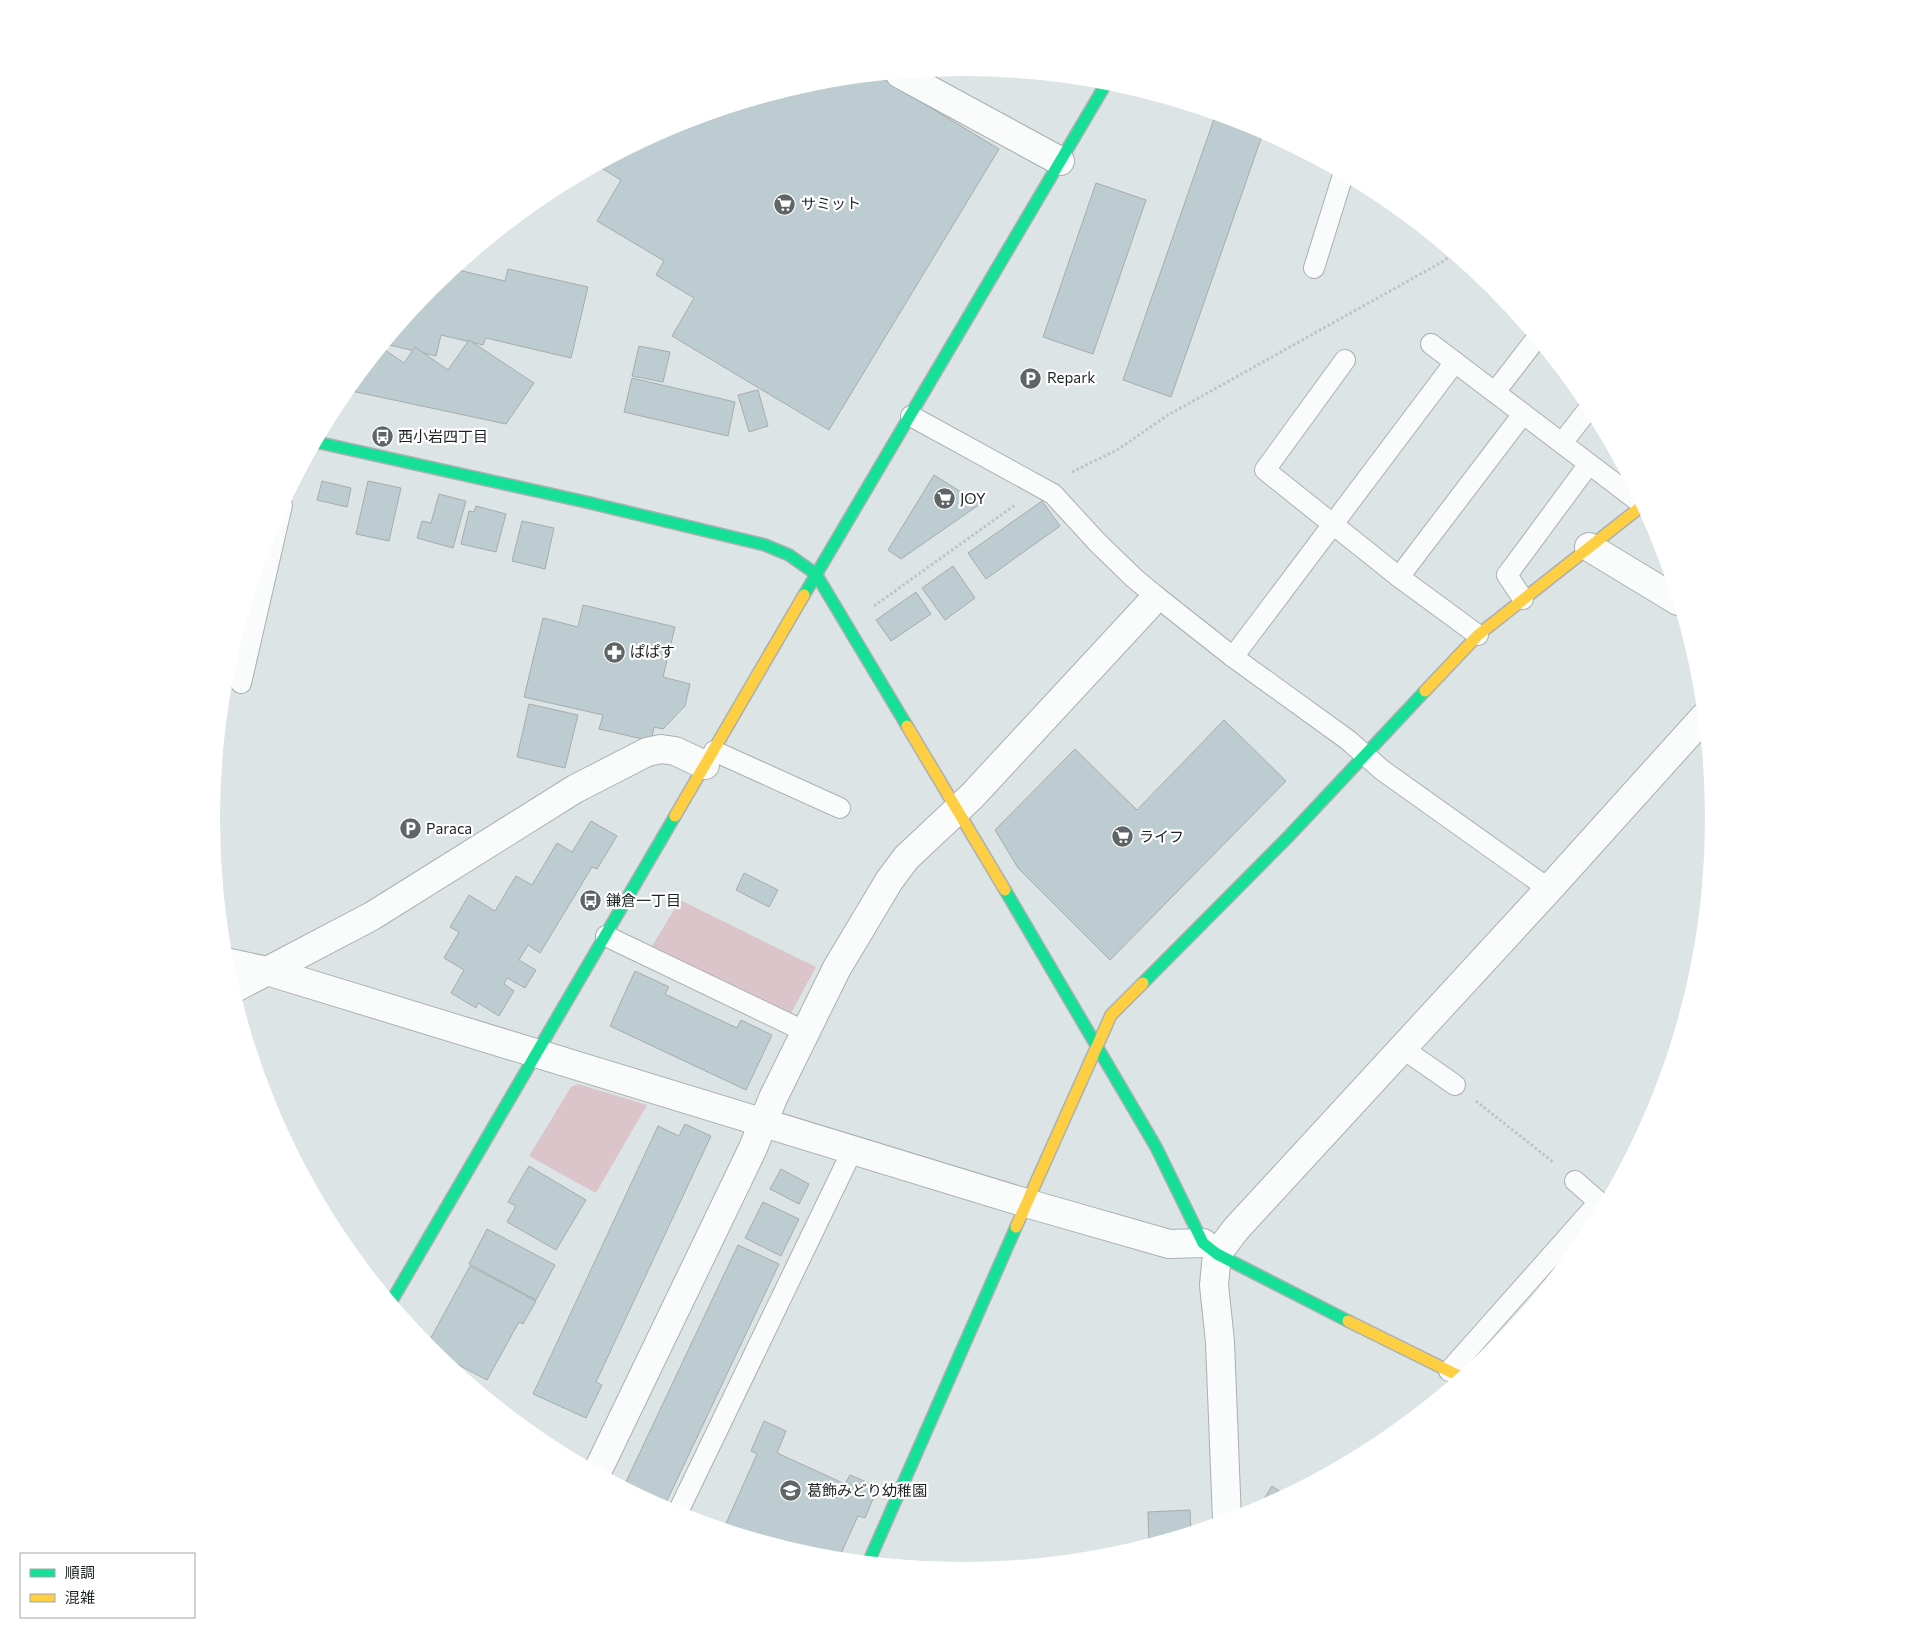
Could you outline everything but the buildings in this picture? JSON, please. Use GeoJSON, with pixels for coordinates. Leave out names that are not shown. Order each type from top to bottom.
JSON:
{"type":"FeatureCollection","features":[{"type":"Feature","properties":{"kind":"street"},"geometry":{"type":"LineString","coordinates":[[908,79],[1060,161]]}},
{"type":"Feature","properties":{"kind":"street"},"geometry":{"type":"LineString","coordinates":[[390,1292],[537,1054],[816,574],[1103,90]]}},
{"type":"Feature","properties":{"kind":"street"},"geometry":{"type":"LineString","coordinates":[[322,443],[576,500],[765,546],[789,555],[816,574],[1097,1044],[1156,1147],[1210,1248],[1220,1342],[1227,1513]]}},
{"type":"Feature","properties":{"kind":"street"},"geometry":{"type":"LineString","coordinates":[[871,1556],[1026,1203],[1111,1015],[1289,836],[1478,635],[1637,509]]}},
{"type":"Feature","properties":{"kind":"street"},"geometry":{"type":"LineString","coordinates":[[1589,547],[1671,597]]}},
{"type":"Feature","properties":{"kind":"street"},"geometry":{"type":"LineString","coordinates":[[600,1467],[753,1148],[762,1122],[837,968],[889,881],[906,858],[972,796],[1153,601]]}},
{"type":"Feature","properties":{"kind":"street"},"geometry":{"type":"LineString","coordinates":[[1210,1248],[1236,1229],[1549,889],[1699,722]]}},
{"type":"Feature","properties":{"kind":"street"},"geometry":{"type":"LineString","coordinates":[[239,986],[372,916],[575,789],[647,752],[661,749],[710,758]]}},
{"type":"Feature","properties":{"kind":"street"},"geometry":{"type":"LineString","coordinates":[[234,964],[267,971],[1026,1203],[1168,1244],[1210,1248],[1251,1272],[1455,1374]]}},
{"type":"Feature","properties":{"kind":"lane"},"geometry":{"type":"LineString","coordinates":[[1314,268],[1341,180]]}},
{"type":"Feature","properties":{"kind":"lane"},"geometry":{"type":"LineString","coordinates":[[1495,392],[1533,343]]}},
{"type":"Feature","properties":{"kind":"lane"},"geometry":{"type":"LineString","coordinates":[[1431,344],[1632,498]]}},
{"type":"Feature","properties":{"kind":"lane"},"geometry":{"type":"LineString","coordinates":[[1345,360],[1265,470],[1399,577],[1478,635]]}},
{"type":"Feature","properties":{"kind":"lane"},"geometry":{"type":"LineString","coordinates":[[1233,657],[1455,362]]}},
{"type":"Feature","properties":{"kind":"lane"},"geometry":{"type":"LineString","coordinates":[[1399,577],[1523,414]]}},
{"type":"Feature","properties":{"kind":"lane"},"geometry":{"type":"LineString","coordinates":[[1562,444],[1585,414]]}},
{"type":"Feature","properties":{"kind":"lane"},"geometry":{"type":"LineString","coordinates":[[911,416],[1053,494],[1097,542],[1134,578],[1153,601],[1348,740],[1364,755],[1549,889]]}},
{"type":"Feature","properties":{"kind":"lane"},"geometry":{"type":"LineString","coordinates":[[1523,599],[1506,575],[1589,464]]}},
{"type":"Feature","properties":{"kind":"lane"},"geometry":{"type":"LineString","coordinates":[[241,683],[274,541]]}},
{"type":"Feature","properties":{"kind":"lane"},"geometry":{"type":"LineString","coordinates":[[710,758],[840,808]]}},
{"type":"Feature","properties":{"kind":"lane"},"geometry":{"type":"LineString","coordinates":[[606,936],[806,1032]]}},
{"type":"Feature","properties":{"kind":"lane"},"geometry":{"type":"LineString","coordinates":[[1402,1048],[1455,1085]]}},
{"type":"Feature","properties":{"kind":"lane"},"geometry":{"type":"LineString","coordinates":[[681,1506],[853,1149]]}},
{"type":"Feature","properties":{"kind":"lane"},"geometry":{"type":"LineString","coordinates":[[1575,1181],[1599,1201]]}},
{"type":"Feature","properties":{"kind":"lane"},"geometry":{"type":"LineString","coordinates":[[1455,1374],[1595,1208]]}},
{"type":"Feature","properties":{"kind":"path"},"geometry":{"type":"LineString","coordinates":[[868,610],[1040,487],[1117,450],[1168,415],[1448,258]]}},
{"type":"Feature","properties":{"kind":"path"},"geometry":{"type":"LineString","coordinates":[[1455,1085],[1524,1137],[1575,1181]]}},
{"type":"Feature","properties":{"kind":"shaded area"},"geometry":{"type":"Polygon","coordinates":[[[680,900],[816,967],[791,1013],[652,946],[680,900]]]}},
{"type":"Feature","properties":{"kind":"shaded area"},"geometry":{"type":"Polygon","coordinates":[[[578,1084],[647,1105],[596,1193],[529,1156],[571,1087],[578,1084]]]}},
{"type":"Feature","properties":{"kind":"traffic: fast"},"geometry":{"type":"LineString","coordinates":[[804,595],[1102,90]]}},
{"type":"Feature","properties":{"kind":"traffic: fast"},"geometry":{"type":"LineString","coordinates":[[322,443],[586,502],[765,545],[789,555],[816,574],[907,726]]}},
{"type":"Feature","properties":{"kind":"traffic: fast"},"geometry":{"type":"LineString","coordinates":[[1143,983],[1289,836],[1425,691]]}},
{"type":"Feature","properties":{"kind":"traffic: fast"},"geometry":{"type":"LineString","coordinates":[[394,1297],[675,816]]}},
{"type":"Feature","properties":{"kind":"traffic: fast"},"geometry":{"type":"LineString","coordinates":[[1005,890],[1156,1147],[1203,1243],[1217,1254],[1348,1321]]}},
{"type":"Feature","properties":{"kind":"traffic: fast"},"geometry":{"type":"LineString","coordinates":[[871,1556],[1016,1227]]}},
{"type":"Feature","properties":{"kind":"traffic: slow"},"geometry":{"type":"LineString","coordinates":[[1425,691],[1478,635],[1638,509]]}},
{"type":"Feature","properties":{"kind":"traffic: slow"},"geometry":{"type":"LineString","coordinates":[[675,816],[804,595]]}},
{"type":"Feature","properties":{"kind":"traffic: slow"},"geometry":{"type":"LineString","coordinates":[[907,726],[1005,890]]}},
{"type":"Feature","properties":{"kind":"traffic: slow"},"geometry":{"type":"LineString","coordinates":[[1016,1227],[1111,1015],[1143,983]]}},
{"type":"Feature","properties":{"kind":"traffic: slow"},"geometry":{"type":"LineString","coordinates":[[1348,1321],[1455,1374]]}},
{"type":"Feature","properties":{"kind":"place","name":"サミット"},"geometry":{"type":"Point","coordinates":[785,204]}},
{"type":"Feature","properties":{"kind":"place","name":"Repark"},"geometry":{"type":"Point","coordinates":[1031,378]}},
{"type":"Feature","properties":{"kind":"place","name":"西小岩四丁目"},"geometry":{"type":"Point","coordinates":[382,437]}},
{"type":"Feature","properties":{"kind":"place","name":"JOY"},"geometry":{"type":"Point","coordinates":[944,499]}},
{"type":"Feature","properties":{"kind":"place","name":"ぱぱす"},"geometry":{"type":"Point","coordinates":[614,652]}},
{"type":"Feature","properties":{"kind":"place","name":"Paraca"},"geometry":{"type":"Point","coordinates":[410,829]}},
{"type":"Feature","properties":{"kind":"place","name":"ライフ"},"geometry":{"type":"Point","coordinates":[1123,837]}},
{"type":"Feature","properties":{"kind":"place","name":"鎌倉一丁目"},"geometry":{"type":"Point","coordinates":[590,901]}},
{"type":"Feature","properties":{"kind":"place","name":"葛飾みどり幼稚園"},"geometry":{"type":"Point","coordinates":[791,1491]}}]}
